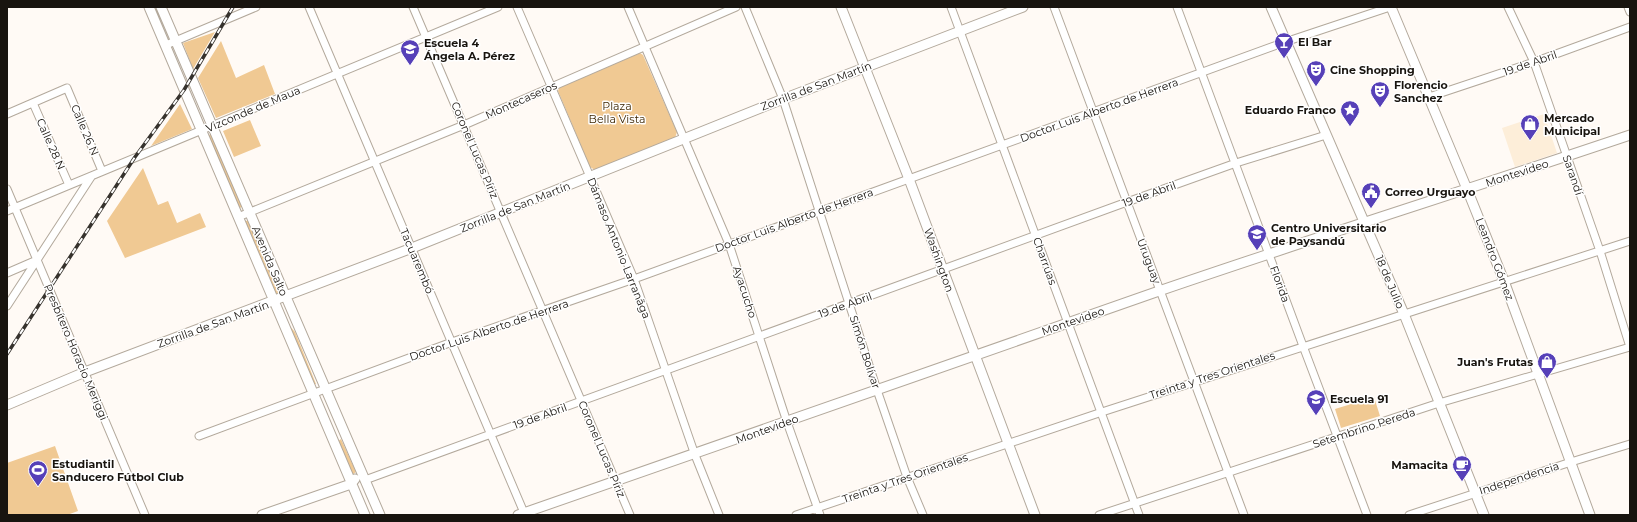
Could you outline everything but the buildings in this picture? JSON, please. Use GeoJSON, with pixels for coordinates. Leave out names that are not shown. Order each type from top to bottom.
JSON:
{"type":"FeatureCollection","features":[{"type":"Feature","properties":{"kind":"street","name":"Avenida Salto"},"geometry":{"type":"LineString","coordinates":[[149,7],[273,302],[365,515]]}},
{"type":"Feature","properties":{"kind":"street","name":"Avenida Salto"},"geometry":{"type":"LineString","coordinates":[[161,7],[380,515]]}},
{"type":"Feature","properties":{"kind":"street"},"geometry":{"type":"LineString","coordinates":[[166,45],[256,7]]}},
{"type":"Feature","properties":{"kind":"street","name":"Tacuarembó"},"geometry":{"type":"LineString","coordinates":[[309,7],[491,434],[523,514]]}},
{"type":"Feature","properties":{"kind":"street","name":"Coronel Lucas Píriz"},"geometry":{"type":"LineString","coordinates":[[414,7],[630,515]]}},
{"type":"Feature","properties":{"kind":"street","name":"Vizconde de Maua"},"geometry":{"type":"LineString","coordinates":[[7,210],[498,7]]}},
{"type":"Feature","properties":{"kind":"street","name":"Dámaso Antonio Larranãga"},"geometry":{"type":"LineString","coordinates":[[517,7],[634,279],[696,455],[719,515]]}},
{"type":"Feature","properties":{"kind":"street","name":"Ayacucho"},"geometry":{"type":"LineString","coordinates":[[628,7],[729,244],[787,422],[820,515]]}},
{"type":"Feature","properties":{"kind":"street","name":"Montecaseros"},"geometry":{"type":"LineString","coordinates":[[238,218],[249,212],[464,125],[736,7]]}},
{"type":"Feature","properties":{"kind":"street","name":"Simón Bolívar"},"geometry":{"type":"LineString","coordinates":[[744,7],[783,99],[877,390],[907,477],[923,515]]}},
{"type":"Feature","properties":{"kind":"street","name":"Washington"},"geometry":{"type":"LineString","coordinates":[[841,7],[909,179],[1035,515]]}},
{"type":"Feature","properties":{"kind":"street","name":"Charrúas"},"geometry":{"type":"LineString","coordinates":[[951,7],[1139,515]]}},
{"type":"Feature","properties":{"kind":"street","name":"Zorrilla de San Martín"},"geometry":{"type":"LineString","coordinates":[[7,405],[85,372],[273,302],[502,213],[684,138],[959,30],[1023,7]]}},
{"type":"Feature","properties":{"kind":"street","name":"Uruguay"},"geometry":{"type":"LineString","coordinates":[[1054,7],[1244,515]]}},
{"type":"Feature","properties":{"kind":"street","name":"Florida"},"geometry":{"type":"LineString","coordinates":[[1177,7],[1367,515]]}},
{"type":"Feature","properties":{"kind":"street","name":"18 de Julio"},"geometry":{"type":"LineString","coordinates":[[1271,7],[1404,314],[1484,515]]}},
{"type":"Feature","properties":{"kind":"street","name":"Doctor Luis Alberto de Herrera"},"geometry":{"type":"LineString","coordinates":[[199,436],[452,342],[634,279],[1286,42],[1390,7]]}},
{"type":"Feature","properties":{"kind":"street","name":"Leandro Gómez"},"geometry":{"type":"LineString","coordinates":[[1390,7],[1467,188],[1504,281],[1590,515]]}},
{"type":"Feature","properties":{"kind":"street","name":"Sarandí"},"geometry":{"type":"LineString","coordinates":[[1508,7],[1534,62],[1600,251],[1630,347]]}},
{"type":"Feature","properties":{"kind":"street"},"geometry":{"type":"LineString","coordinates":[[1628,7],[1630,12]]}},
{"type":"Feature","properties":{"kind":"street","name":"19 de Abril"},"geometry":{"type":"LineString","coordinates":[[1429,97],[1534,62],[1630,27]]}},
{"type":"Feature","properties":{"kind":"street","name":"Calle 26 N"},"geometry":{"type":"LineString","coordinates":[[33,103],[67,88],[102,172]]}},
{"type":"Feature","properties":{"kind":"street"},"geometry":{"type":"LineString","coordinates":[[7,114],[33,103]]}},
{"type":"Feature","properties":{"kind":"street","name":"Calle 28 N"},"geometry":{"type":"LineString","coordinates":[[33,103],[69,185]]}},
{"type":"Feature","properties":{"kind":"street","name":"19 de Abril"},"geometry":{"type":"LineString","coordinates":[[365,480],[1127,202],[1236,163],[1326,135]]}},
{"type":"Feature","properties":{"kind":"street","name":"Montevideo"},"geometry":{"type":"LineString","coordinates":[[523,514],[696,455],[1160,291],[1630,135]]}},
{"type":"Feature","properties":{"kind":"street"},"geometry":{"type":"LineString","coordinates":[[7,306],[91,176]]}},
{"type":"Feature","properties":{"kind":"street","name":"Presbítero Horacio Meriggi"},"geometry":{"type":"LineString","coordinates":[[7,189],[145,515]]}},
{"type":"Feature","properties":{"kind":"street","name":"Treinta y Tres Orientales"},"geometry":{"type":"LineString","coordinates":[[796,515],[1194,381],[1630,241]]}},
{"type":"Feature","properties":{"kind":"street"},"geometry":{"type":"LineString","coordinates":[[7,273],[37,260]]}},
{"type":"Feature","properties":{"kind":"street","name":"Setembrino Pereda"},"geometry":{"type":"LineString","coordinates":[[1099,515],[1439,403],[1539,375],[1630,347]]}},
{"type":"Feature","properties":{"kind":"street"},"geometry":{"type":"LineString","coordinates":[[331,438],[344,434]]}},
{"type":"Feature","properties":{"kind":"street","name":"Independencia"},"geometry":{"type":"LineString","coordinates":[[1409,515],[1475,492],[1630,444]]}},
{"type":"Feature","properties":{"kind":"street"},"geometry":{"type":"LineString","coordinates":[[262,515],[351,484],[361,470]]}},
{"type":"Feature","properties":{"kind":"street"},"geometry":{"type":"LineString","coordinates":[[356,495],[365,480]]}},
{"type":"Feature","properties":{"kind":"shaded area","name":"Mercado Municipal"},"geometry":{"type":"Polygon","coordinates":[[[1544,114],[1557,153],[1515,167],[1502,128],[1544,114]]]}},
{"type":"Feature","properties":{"kind":"green space"},"geometry":{"type":"Polygon","coordinates":[[[215,32],[193,69],[183,43],[215,32]]]}},
{"type":"Feature","properties":{"kind":"green space"},"geometry":{"type":"Polygon","coordinates":[[[221,41],[236,78],[264,65],[275,94],[216,118],[198,78],[221,41]]]}},
{"type":"Feature","properties":{"kind":"green space","name":"Plaza Bella Vista"},"geometry":{"type":"Polygon","coordinates":[[[640,53],[643,55],[677,132],[675,138],[595,170],[590,167],[558,91],[559,88],[640,53]]]}},
{"type":"Feature","properties":{"kind":"green space"},"geometry":{"type":"Polygon","coordinates":[[[180,104],[192,129],[151,146],[180,104]]]}},
{"type":"Feature","properties":{"kind":"green space"},"geometry":{"type":"Polygon","coordinates":[[[250,120],[261,146],[234,157],[223,131],[250,120]]]}},
{"type":"Feature","properties":{"kind":"green space"},"geometry":{"type":"Polygon","coordinates":[[[211,134],[242,207],[237,209],[207,136],[211,134]]]}},
{"type":"Feature","properties":{"kind":"green space"},"geometry":{"type":"Polygon","coordinates":[[[143,168],[158,205],[168,201],[177,223],[200,213],[206,227],[125,258],[107,221],[143,168]]]}},
{"type":"Feature","properties":{"kind":"green space"},"geometry":{"type":"Polygon","coordinates":[[[249,220],[281,294],[274,297],[243,222],[249,220]]]}},
{"type":"Feature","properties":{"kind":"green space"},"geometry":{"type":"Polygon","coordinates":[[[279,302],[288,324],[295,332],[316,384],[312,385],[276,303],[279,302]]]}},
{"type":"Feature","properties":{"kind":"green space"},"geometry":{"type":"Polygon","coordinates":[[[1374,397],[1380,416],[1341,428],[1335,409],[1374,397]]]}},
{"type":"Feature","properties":{"kind":"green space"},"geometry":{"type":"Polygon","coordinates":[[[341,439],[356,472],[352,475],[337,442],[341,439]]]}},
{"type":"Feature","properties":{"kind":"green space","name":"Estudiantil Sanducero Fútbol Club"},"geometry":{"type":"Polygon","coordinates":[[[55,446],[78,511],[67,515],[7,515],[7,463],[55,446]]]}},
{"type":"Feature","properties":{"kind":"railway"},"geometry":{"type":"LineString","coordinates":[[7,354],[135,157],[184,90],[233,7]]}},
{"type":"Feature","properties":{"kind":"place","name":"El Bar"},"geometry":{"type":"Point","coordinates":[1284,59]}},
{"type":"Feature","properties":{"kind":"place","name":"Escuela 4 Ángela A. Pérez"},"geometry":{"type":"Point","coordinates":[410,66]}},
{"type":"Feature","properties":{"kind":"place","name":"Cine Shopping"},"geometry":{"type":"Point","coordinates":[1316,87]}},
{"type":"Feature","properties":{"kind":"place","name":"Florencio Sanchez"},"geometry":{"type":"Point","coordinates":[1380,108]}},
{"type":"Feature","properties":{"kind":"place","name":"Eduardo Franco"},"geometry":{"type":"Point","coordinates":[1350,127]}},
{"type":"Feature","properties":{"kind":"place","name":"Mercado Municipal"},"geometry":{"type":"Point","coordinates":[1530,141]}},
{"type":"Feature","properties":{"kind":"place","name":"Correo Urguayo"},"geometry":{"type":"Point","coordinates":[1371,209]}},
{"type":"Feature","properties":{"kind":"place","name":"Centro Universitario de Paysandú"},"geometry":{"type":"Point","coordinates":[1257,251]}},
{"type":"Feature","properties":{"kind":"place","name":"Juan's Frutas"},"geometry":{"type":"Point","coordinates":[1547,379]}},
{"type":"Feature","properties":{"kind":"place","name":"Escuela 91"},"geometry":{"type":"Point","coordinates":[1316,416]}},
{"type":"Feature","properties":{"kind":"place","name":"Mamacita"},"geometry":{"type":"Point","coordinates":[1462,482]}},
{"type":"Feature","properties":{"kind":"place","name":"Estudiantil Sanducero Fútbol Club"},"geometry":{"type":"Point","coordinates":[38,487]}}]}
